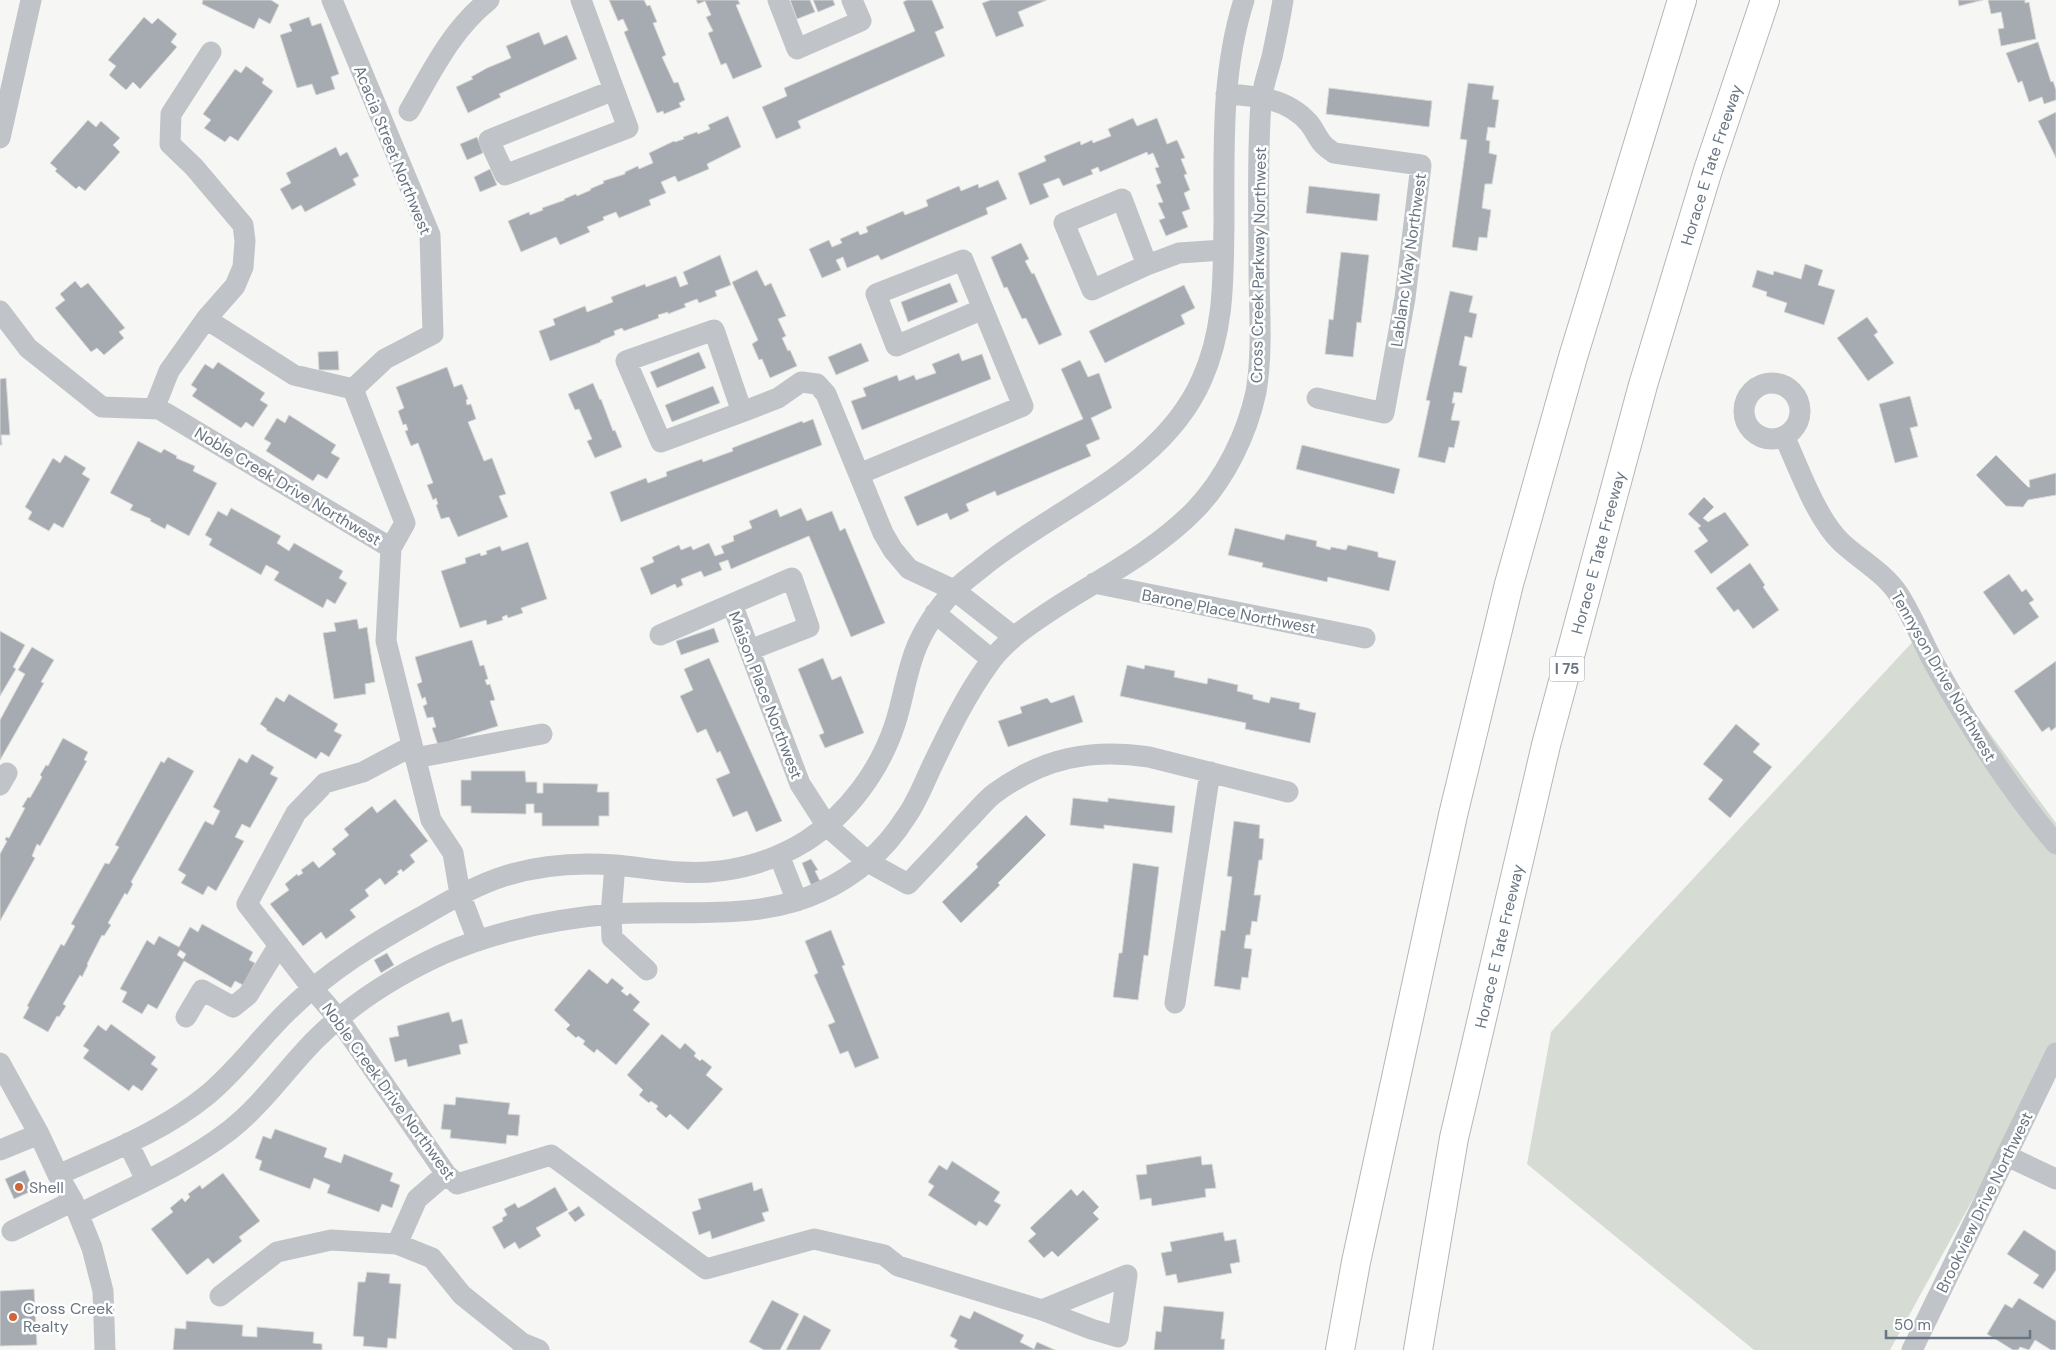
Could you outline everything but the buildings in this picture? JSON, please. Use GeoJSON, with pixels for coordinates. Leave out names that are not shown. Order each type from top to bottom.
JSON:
{"type":"FeatureCollection","features":[{"type":"Feature","properties":{"kind":"highway"},"geometry":{"type":"LineString","coordinates":[[1340,1350],[1356,1262],[1453,815],[1509,584],[1573,357],[1682,0]]}},
{"type":"Feature","properties":{"kind":"highway","name":"Horace E Tate Freeway"},"geometry":{"type":"LineString","coordinates":[[1418,1350],[1454,1138],[1546,745],[1643,385],[1708,170],[1765,0]]}},
{"type":"Feature","properties":{"kind":"street"},"geometry":{"type":"LineString","coordinates":[[0,138],[31,0]]}},
{"type":"Feature","properties":{"kind":"street","name":"Acacia Street Northwest"},"geometry":{"type":"LineString","coordinates":[[332,0],[430,235],[433,334],[386,359],[353,390]]}},
{"type":"Feature","properties":{"kind":"street","name":"Acacia Street Northwest"},"geometry":{"type":"LineString","coordinates":[[410,111],[450,40],[477,10],[489,0]]}},
{"type":"Feature","properties":{"kind":"street"},"geometry":{"type":"LineString","coordinates":[[581,0],[628,128],[505,175],[489,140],[614,90]]}},
{"type":"Feature","properties":{"kind":"street"},"geometry":{"type":"LineString","coordinates":[[778,0],[797,49],[861,21],[852,0]]}},
{"type":"Feature","properties":{"kind":"street"},"geometry":{"type":"LineString","coordinates":[[58,1175],[128,1143],[174,1119],[208,1095],[229,1075],[286,1012],[312,988],[366,947],[460,894],[497,878],[533,868],[575,864],[615,865],[685,873],[732,870],[779,855],[806,841],[827,826],[857,795],[881,759],[895,725],[913,656],[924,631],[935,613],[954,590],[1005,549],[1134,464],[1158,444],[1176,423],[1200,383],[1216,343],[1222,304],[1226,94],[1231,55],[1244,0]]}},
{"type":"Feature","properties":{"kind":"street","name":"Cross Creek Parkway Northwest"},"geometry":{"type":"LineString","coordinates":[[12,1231],[146,1180],[196,1154],[233,1128],[259,1103],[314,1041],[338,1018],[367,996],[441,955],[478,940],[543,923],[611,914],[745,910],[773,907],[797,901],[820,892],[868,862],[890,839],[909,814],[963,701],[991,660],[1014,637],[1036,620],[1160,541],[1194,511],[1226,468],[1247,424],[1256,392],[1260,355],[1258,179],[1262,97],[1283,0]]}},
{"type":"Feature","properties":{"kind":"street"},"geometry":{"type":"LineString","coordinates":[[154,409],[170,371],[206,319],[235,286],[243,267],[245,241],[243,225],[194,167],[170,144],[170,114],[211,52]]}},
{"type":"Feature","properties":{"kind":"street","name":"Lablanc Way Northwest"},"geometry":{"type":"LineString","coordinates":[[1226,94],[1262,97],[1283,103],[1299,112],[1311,125],[1322,144],[1334,153],[1421,165],[1405,298],[1384,413],[1316,398]]}},
{"type":"Feature","properties":{"kind":"street"},"geometry":{"type":"LineString","coordinates":[[1147,265],[1178,253],[1224,250]]}},
{"type":"Feature","properties":{"kind":"street"},"geometry":{"type":"LineString","coordinates":[[859,474],[1023,406],[963,260],[876,294],[896,346],[983,309]]}},
{"type":"Feature","properties":{"kind":"street","name":"Noble Creek Drive Northwest"},"geometry":{"type":"LineString","coordinates":[[0,311],[28,348],[102,408],[159,409],[391,548],[386,641],[431,820],[453,853],[460,894],[478,940]]}},
{"type":"Feature","properties":{"kind":"street"},"geometry":{"type":"LineString","coordinates":[[206,319],[294,375],[353,390],[404,523],[391,548]]}},
{"type":"Feature","properties":{"kind":"street"},"geometry":{"type":"LineString","coordinates":[[742,412],[714,330],[626,361],[661,442],[742,412],[778,398],[802,382],[817,384],[826,394],[883,533],[893,550],[909,569],[954,590],[1014,637]]}},
{"type":"Feature","properties":{"kind":"street","name":"Tennyson Drive Northwest"},"geometry":{"type":"LineString","coordinates":[[1784,436],[1825,522],[1841,542],[1882,575],[1899,594],[1934,662],[1976,734],[2008,782],[2056,844]]}},
{"type":"Feature","properties":{"kind":"street"},"geometry":{"type":"LineString","coordinates":[[732,604],[792,578],[808,627],[750,650]]}},
{"type":"Feature","properties":{"kind":"street","name":"Barone Place Northwest"},"geometry":{"type":"LineString","coordinates":[[1094,583],[1365,638]]}},
{"type":"Feature","properties":{"kind":"street","name":"Maison Place Northwest"},"geometry":{"type":"LineString","coordinates":[[660,635],[732,604],[800,784],[827,826],[868,862],[908,884],[993,794],[1028,772],[1064,758],[1095,753],[1127,753],[1210,772]]}},
{"type":"Feature","properties":{"kind":"street"},"geometry":{"type":"LineString","coordinates":[[935,613],[991,660]]}},
{"type":"Feature","properties":{"kind":"street"},"geometry":{"type":"LineString","coordinates":[[414,752],[542,734]]}},
{"type":"Feature","properties":{"kind":"street","name":"Noble Creek Drive Northwest"},"geometry":{"type":"LineString","coordinates":[[414,752],[363,772],[325,783],[296,813],[247,904],[312,988],[338,1018],[446,1174],[457,1184],[551,1155],[706,1269],[814,1239],[884,1255],[898,1266],[1042,1310]]}},
{"type":"Feature","properties":{"kind":"street"},"geometry":{"type":"LineString","coordinates":[[1175,1003],[1210,772],[1288,792]]}},
{"type":"Feature","properties":{"kind":"street"},"geometry":{"type":"LineString","coordinates":[[779,855],[797,901]]}},
{"type":"Feature","properties":{"kind":"street"},"geometry":{"type":"LineString","coordinates":[[615,865],[611,914],[612,938],[647,970]]}},
{"type":"Feature","properties":{"kind":"street"},"geometry":{"type":"LineString","coordinates":[[186,1017],[202,990],[234,1007],[248,995],[279,945]]}},
{"type":"Feature","properties":{"kind":"street","name":"Brookview Drive Northwest"},"geometry":{"type":"LineString","coordinates":[[1912,1350],[2056,1053]]}},
{"type":"Feature","properties":{"kind":"street"},"geometry":{"type":"LineString","coordinates":[[0,1063],[39,1134],[76,1208],[92,1248],[103,1291],[105,1350]]}},
{"type":"Feature","properties":{"kind":"street"},"geometry":{"type":"LineString","coordinates":[[0,1150],[39,1134]]}},
{"type":"Feature","properties":{"kind":"street"},"geometry":{"type":"LineString","coordinates":[[128,1143],[146,1180]]}},
{"type":"Feature","properties":{"kind":"street"},"geometry":{"type":"LineString","coordinates":[[2006,1156],[2056,1179]]}},
{"type":"Feature","properties":{"kind":"street"},"geometry":{"type":"LineString","coordinates":[[397,1244],[417,1199],[446,1174]]}},
{"type":"Feature","properties":{"kind":"street"},"geometry":{"type":"LineString","coordinates":[[220,1296],[277,1252],[331,1240],[397,1244],[432,1258],[462,1295],[522,1343],[539,1350]]}},
{"type":"Feature","properties":{"kind":"shaded area"},"geometry":{"type":"Polygon","coordinates":[[[1918,636],[2056,823],[2056,1048],[1890,1350],[1754,1350],[1527,1164],[1551,1032],[1918,636]]]}},
{"type":"Feature","properties":{"kind":"place","name":"Shell"},"geometry":{"type":"Point","coordinates":[19,1187]}},
{"type":"Feature","properties":{"kind":"place","name":"Cross Creek Realty"},"geometry":{"type":"Point","coordinates":[13,1317]}}]}
